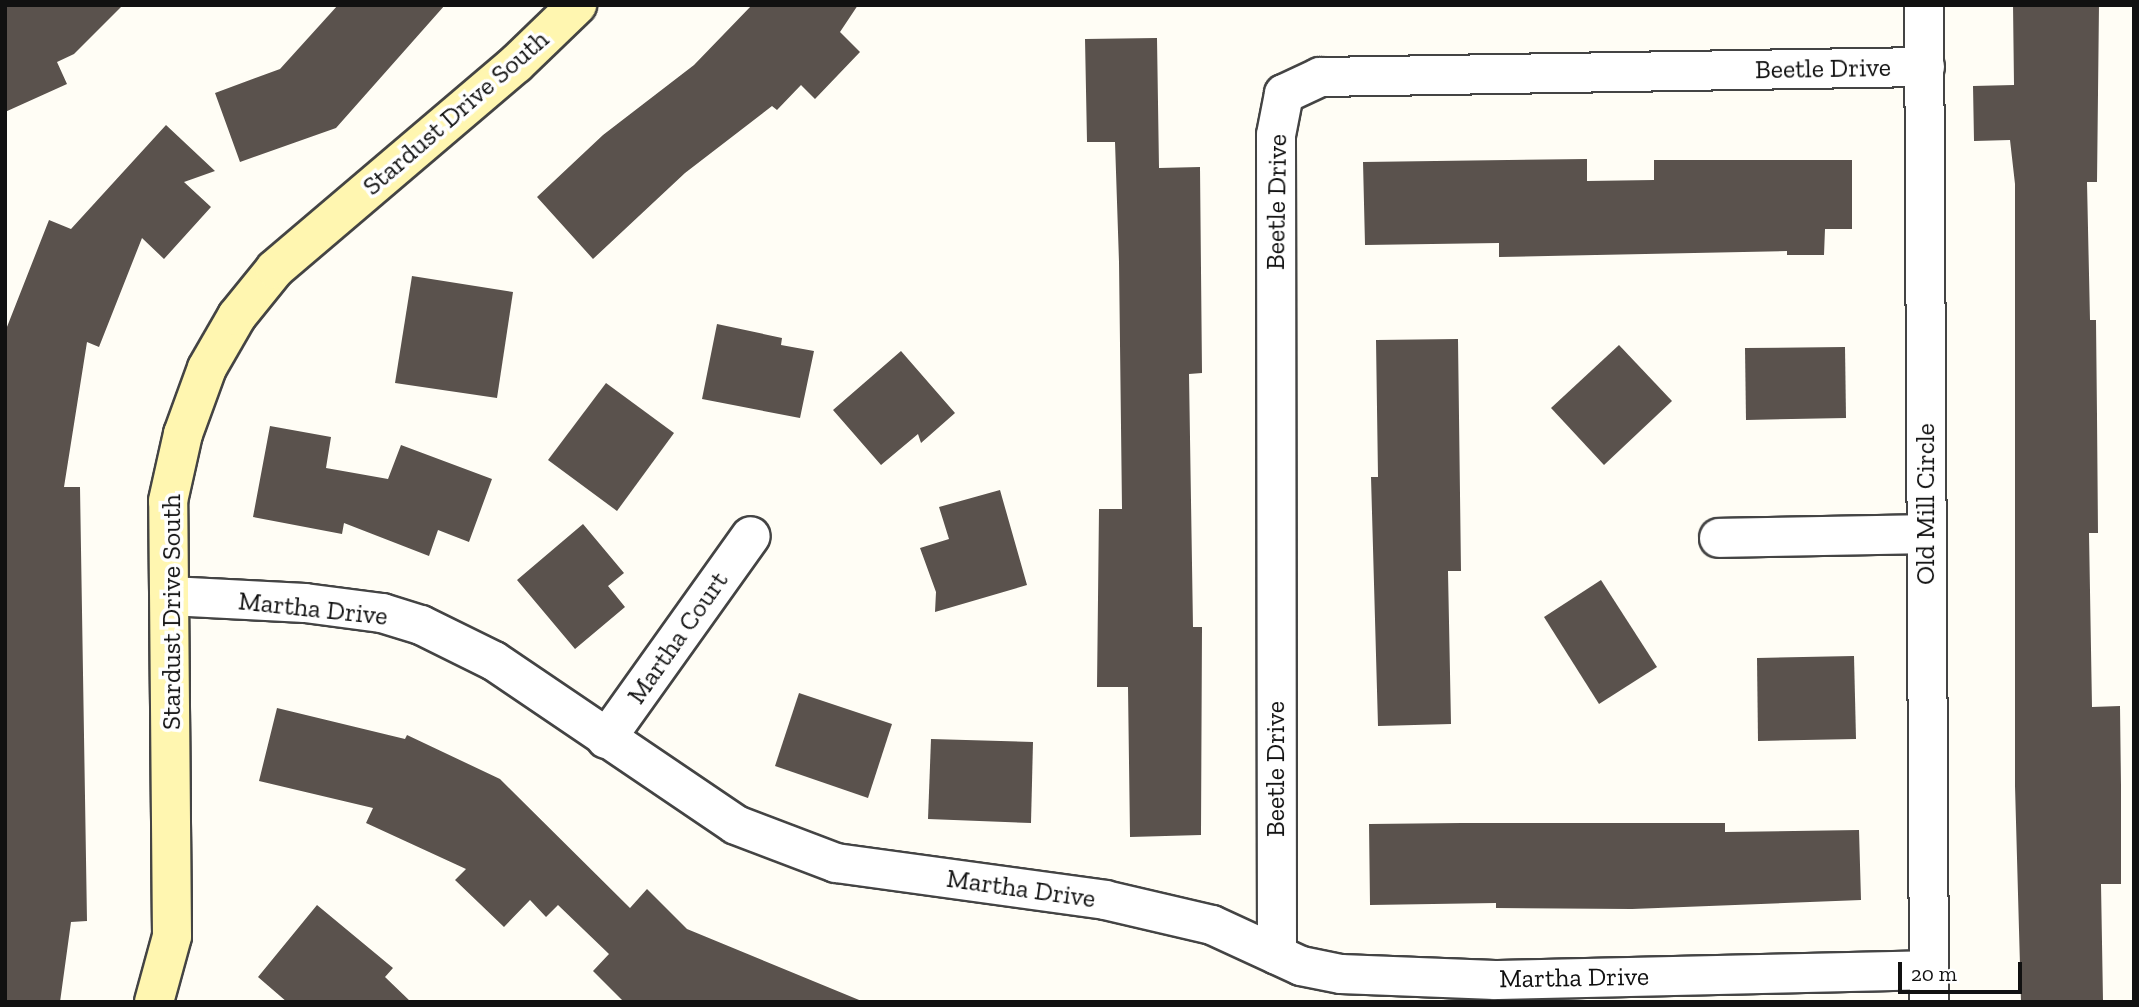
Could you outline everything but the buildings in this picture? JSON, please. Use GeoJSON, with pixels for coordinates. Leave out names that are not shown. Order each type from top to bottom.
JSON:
{"type":"FeatureCollection","features":[{"type":"Feature","properties":{"kind":"street","name":"Stardust Drive South"},"geometry":{"type":"LineString","coordinates":[[154,1002],[172,936],[168,501],[183,434],[207,368],[237,316],[275,269],[516,64],[577,5]]}},
{"type":"Feature","properties":{"kind":"street","name":"Old Mill Circle"},"geometry":{"type":"LineString","coordinates":[[1924,5],[1929,986]]}},
{"type":"Feature","properties":{"kind":"street","name":"Beetle Drive"},"geometry":{"type":"LineString","coordinates":[[1277,955],[1276,149],[1284,94],[1320,77],[1925,67]]}},
{"type":"Feature","properties":{"kind":"street"},"geometry":{"type":"LineString","coordinates":[[1719,538],[1926,534]]}},
{"type":"Feature","properties":{"kind":"street","name":"Martha Court"},"geometry":{"type":"LineString","coordinates":[[606,739],[751,536]]}},
{"type":"Feature","properties":{"kind":"street","name":"Martha Drive"},"geometry":{"type":"LineString","coordinates":[[170,596],[305,603],[382,613],[421,625],[494,661],[736,825],[836,863],[1104,900],[1212,925],[1301,966],[1342,974],[1495,980],[1929,986]]}}]}
